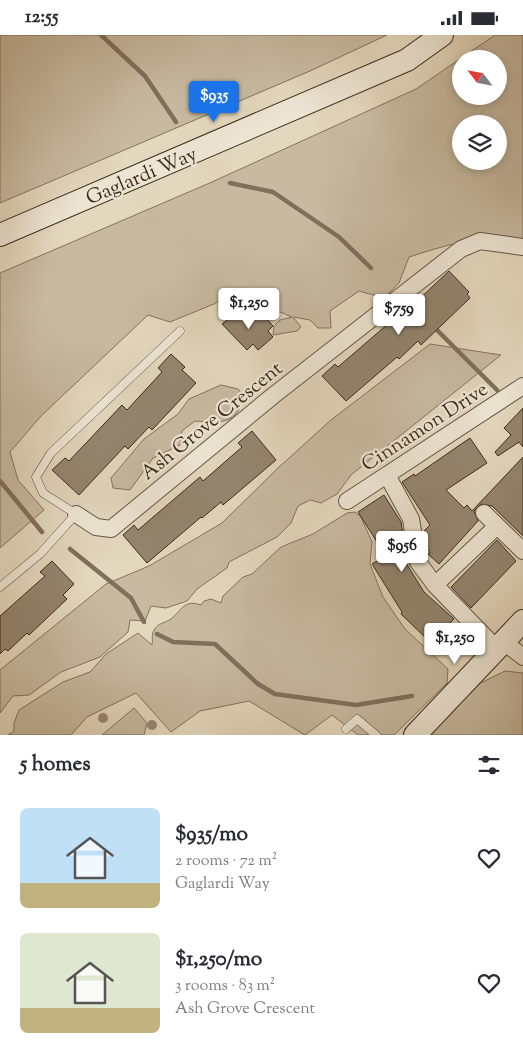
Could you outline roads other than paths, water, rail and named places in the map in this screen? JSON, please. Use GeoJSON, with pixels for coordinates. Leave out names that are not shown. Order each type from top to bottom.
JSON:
{"type":"FeatureCollection","features":[{"type":"Feature","properties":{"kind":"main road","name":"Gaglardi Way"},"geometry":{"type":"LineString","coordinates":[[0,235],[407,60],[442,35]]}},
{"type":"Feature","properties":{"kind":"main road"},"geometry":{"type":"LineString","coordinates":[[415,735],[523,621]]}},
{"type":"Feature","properties":{"kind":"street","name":"Ash Grove Crescent"},"geometry":{"type":"LineString","coordinates":[[76,514],[96,527],[110,529],[274,395],[461,249],[480,241],[523,247]]}},
{"type":"Feature","properties":{"kind":"street","name":"Cinnamon Drive"},"geometry":{"type":"LineString","coordinates":[[347,501],[523,387]]}},
{"type":"Feature","properties":{"kind":"street"},"geometry":{"type":"LineString","coordinates":[[387,475],[411,519],[418,562],[435,585],[463,615],[500,645],[523,657]]}},
{"type":"Feature","properties":{"kind":"street"},"geometry":{"type":"LineString","coordinates":[[484,513],[523,551]]}},
{"type":"Feature","properties":{"kind":"street"},"geometry":{"type":"LineString","coordinates":[[435,585],[497,525]]}},
{"type":"Feature","properties":{"kind":"lane","name":"Ash Grove Crescent"},"geometry":{"type":"LineString","coordinates":[[76,514],[43,493],[36,477],[42,465],[51,453],[180,331]]}},
{"type":"Feature","properties":{"kind":"lane"},"geometry":{"type":"LineString","coordinates":[[0,587],[40,554],[76,514]]}},
{"type":"Feature","properties":{"kind":"lane"},"geometry":{"type":"LineString","coordinates":[[346,729],[357,719],[376,735]]}},
{"type":"Feature","properties":{"kind":"waterway"},"geometry":{"type":"LineString","coordinates":[[101,35],[145,76],[176,122]]}},
{"type":"Feature","properties":{"kind":"waterway"},"geometry":{"type":"LineString","coordinates":[[230,183],[273,192],[339,237],[371,268]]}},
{"type":"Feature","properties":{"kind":"waterway"},"geometry":{"type":"LineString","coordinates":[[433,326],[497,390]]}},
{"type":"Feature","properties":{"kind":"waterway"},"geometry":{"type":"LineString","coordinates":[[0,481],[42,532]]}},
{"type":"Feature","properties":{"kind":"waterway"},"geometry":{"type":"LineString","coordinates":[[70,549],[131,598],[144,622]]}},
{"type":"Feature","properties":{"kind":"waterway"},"geometry":{"type":"LineString","coordinates":[[157,634],[173,642],[215,644],[258,684],[275,694],[356,705],[412,696]]}}]}
